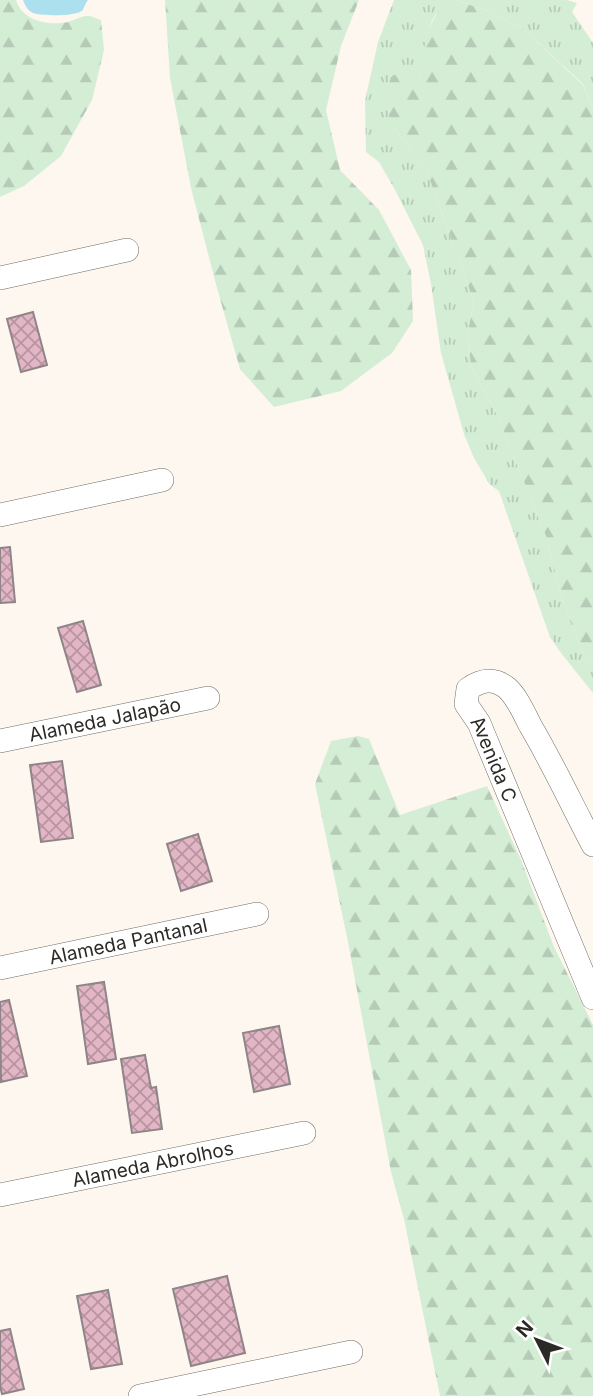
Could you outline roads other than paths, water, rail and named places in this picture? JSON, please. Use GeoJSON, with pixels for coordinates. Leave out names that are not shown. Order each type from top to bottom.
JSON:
{"type":"FeatureCollection","features":[{"type":"Feature","properties":{"kind":"street"},"geometry":{"type":"LineString","coordinates":[[0,278],[127,250]]}},
{"type":"Feature","properties":{"kind":"street"},"geometry":{"type":"LineString","coordinates":[[0,515],[162,481]]}},
{"type":"Feature","properties":{"kind":"street","name":"Avenida C"},"geometry":{"type":"LineString","coordinates":[[593,845],[518,702],[507,689],[493,682],[479,681],[468,689],[466,704],[479,723],[593,998]]}},
{"type":"Feature","properties":{"kind":"street","name":"Alameda Jalapão"},"geometry":{"type":"LineString","coordinates":[[0,741],[208,698]]}},
{"type":"Feature","properties":{"kind":"street","name":"Alameda Pantanal"},"geometry":{"type":"LineString","coordinates":[[0,968],[257,914]]}},
{"type":"Feature","properties":{"kind":"street","name":"Alameda Abrolhos"},"geometry":{"type":"LineString","coordinates":[[0,1195],[304,1133]]}},
{"type":"Feature","properties":{"kind":"street"},"geometry":{"type":"LineString","coordinates":[[140,1396],[351,1352]]}},
{"type":"Feature","properties":{"kind":"water"},"geometry":{"type":"Polygon","coordinates":[[[23,0],[88,0],[83,10],[74,14],[44,15],[33,13],[23,0]]]}}]}
